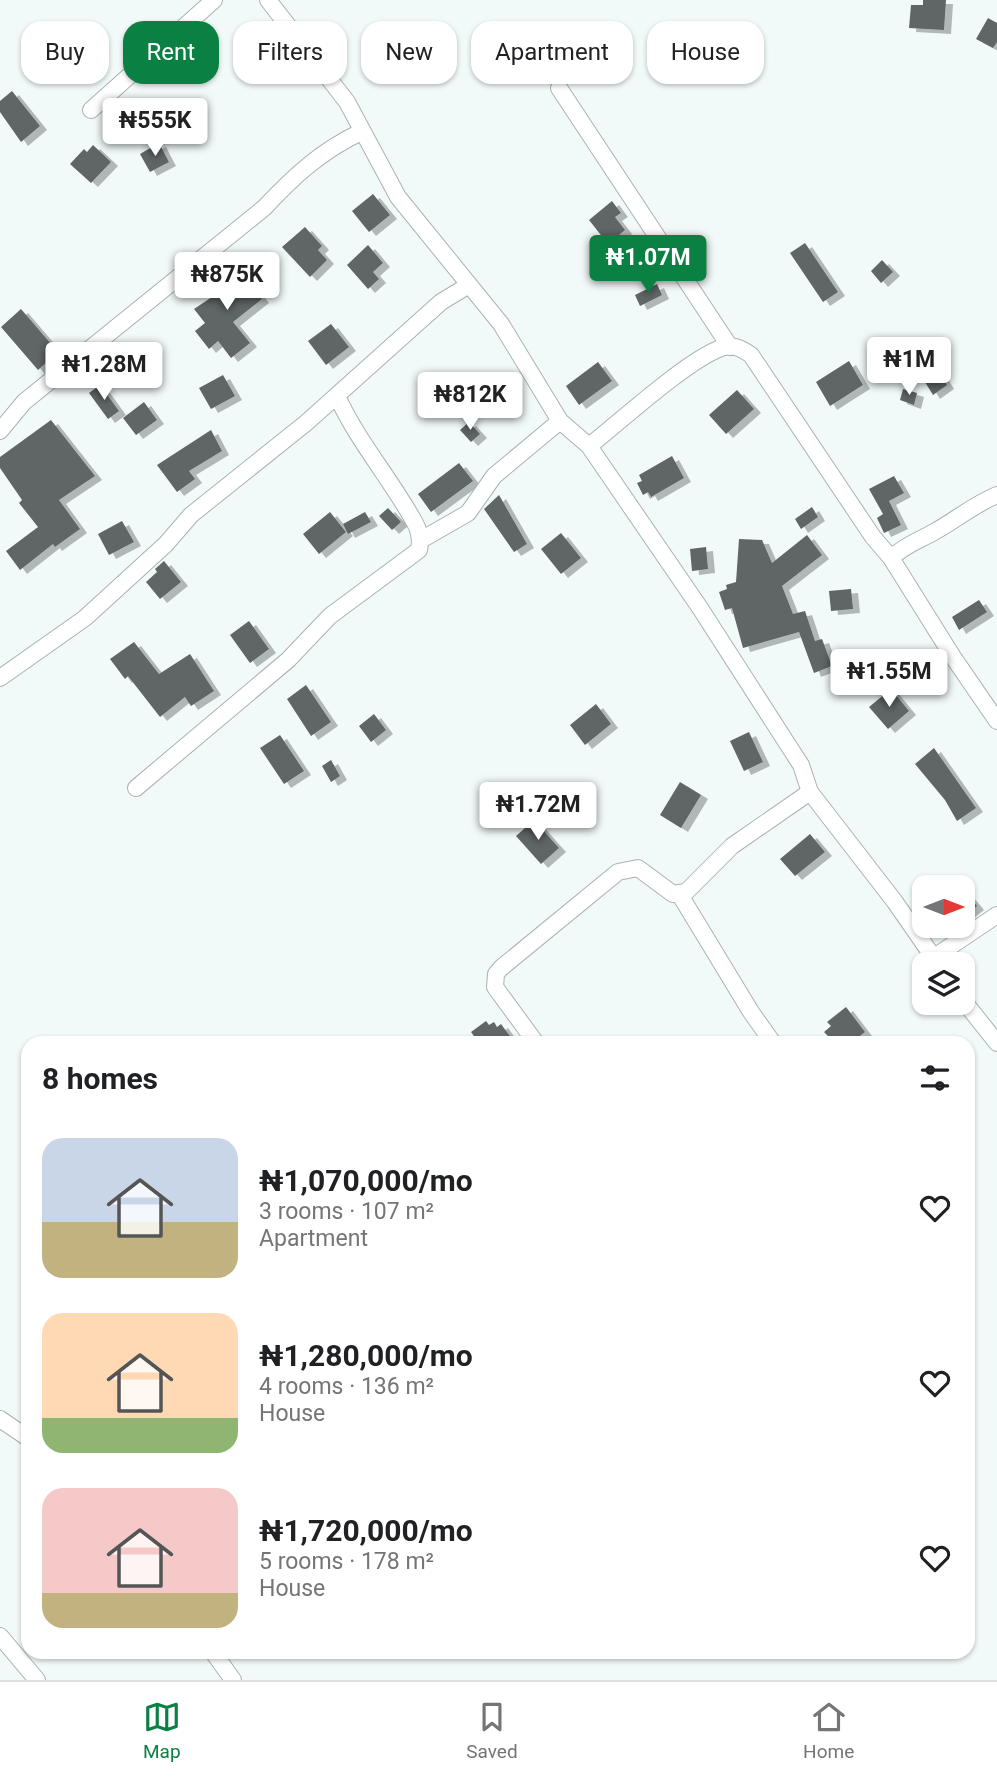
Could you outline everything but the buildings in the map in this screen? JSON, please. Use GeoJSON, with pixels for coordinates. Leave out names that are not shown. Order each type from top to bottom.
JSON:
{"type":"FeatureCollection","features":[{"type":"Feature","properties":{"kind":"street"},"geometry":{"type":"LineString","coordinates":[[92,110],[214,0]]}},
{"type":"Feature","properties":{"kind":"street"},"geometry":{"type":"LineString","coordinates":[[268,0],[347,102],[398,197],[501,324],[560,421],[589,446],[700,608],[801,765],[810,792],[895,902],[930,952]]}},
{"type":"Feature","properties":{"kind":"street"},"geometry":{"type":"LineString","coordinates":[[559,88],[730,347]]}},
{"type":"Feature","properties":{"kind":"street"},"geometry":{"type":"LineString","coordinates":[[0,431],[23,402],[264,208],[298,171],[331,146],[361,132]]}},
{"type":"Feature","properties":{"kind":"street"},"geometry":{"type":"LineString","coordinates":[[0,678],[85,618],[166,544],[191,515],[243,476],[337,396],[441,302],[469,285]]}},
{"type":"Feature","properties":{"kind":"street"},"geometry":{"type":"LineString","coordinates":[[589,446],[694,363],[720,348],[739,347],[751,355],[873,537],[891,558],[953,657],[997,720]]}},
{"type":"Feature","properties":{"kind":"street"},"geometry":{"type":"LineString","coordinates":[[136,788],[288,660],[330,616],[419,550],[421,540],[416,525],[371,459],[337,396]]}},
{"type":"Feature","properties":{"kind":"street"},"geometry":{"type":"LineString","coordinates":[[421,540],[468,513],[494,476],[560,421]]}},
{"type":"Feature","properties":{"kind":"street"},"geometry":{"type":"LineString","coordinates":[[891,558],[905,545],[933,532],[975,504],[997,495]]}},
{"type":"Feature","properties":{"kind":"street"},"geometry":{"type":"LineString","coordinates":[[531,1036],[495,987],[496,974],[501,968],[618,873],[638,868],[673,894],[680,895],[694,887],[732,846],[810,792]]}},
{"type":"Feature","properties":{"kind":"street"},"geometry":{"type":"LineString","coordinates":[[680,895],[769,1036]]}},
{"type":"Feature","properties":{"kind":"street"},"geometry":{"type":"LineString","coordinates":[[948,952],[997,915]]}},
{"type":"Feature","properties":{"kind":"street"},"geometry":{"type":"LineString","coordinates":[[975,1015],[997,1042]]}},
{"type":"Feature","properties":{"kind":"street"},"geometry":{"type":"LineString","coordinates":[[0,1419],[21,1433]]}},
{"type":"Feature","properties":{"kind":"street"},"geometry":{"type":"LineString","coordinates":[[0,1636],[37,1680]]}},
{"type":"Feature","properties":{"kind":"street"},"geometry":{"type":"LineString","coordinates":[[218,1659],[233,1680]]}}]}
